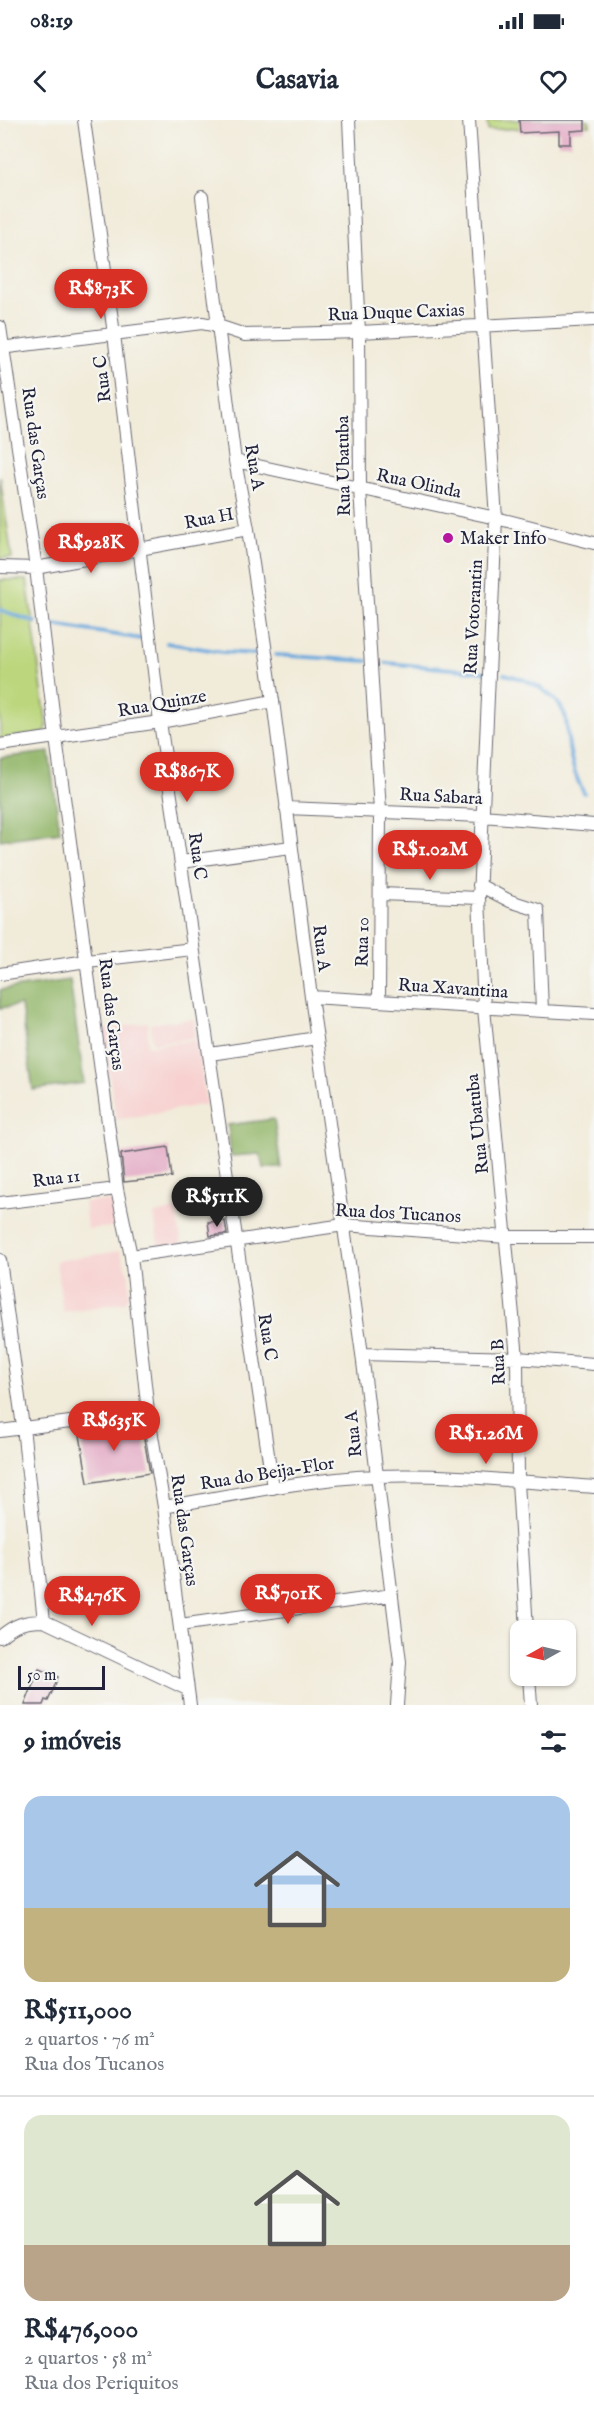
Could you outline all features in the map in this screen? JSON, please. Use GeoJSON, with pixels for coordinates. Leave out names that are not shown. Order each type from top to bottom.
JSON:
{"type":"FeatureCollection","features":[{"type":"Feature","properties":{"kind":"street","name":"Rua C"},"geometry":{"type":"LineString","coordinates":[[84,120],[114,334],[160,722],[273,1488]]}},
{"type":"Feature","properties":{"kind":"street","name":"Rua Ubatuba"},"geometry":{"type":"LineString","coordinates":[[349,120],[359,332],[360,489],[380,811]]}},
{"type":"Feature","properties":{"kind":"street","name":"Rua Votorantin"},"geometry":{"type":"LineString","coordinates":[[469,120],[496,518],[479,891],[484,1008]]}},
{"type":"Feature","properties":{"kind":"street","name":"Rua A"},"geometry":{"type":"LineString","coordinates":[[202,197],[235,461],[248,529],[273,701],[310,997],[362,1354],[400,1662],[397,1705]]}},
{"type":"Feature","properties":{"kind":"street","name":"Rua Duque Caxias"},"geometry":{"type":"LineString","coordinates":[[2,347],[202,323],[245,335],[359,332],[594,320]]}},
{"type":"Feature","properties":{"kind":"street","name":"Rua das Garças"},"geometry":{"type":"LineString","coordinates":[[0,327],[36,568],[56,738],[117,1189],[131,1256],[148,1412],[164,1507],[190,1705]]}},
{"type":"Feature","properties":{"kind":"street","name":"Rua Olinda"},"geometry":{"type":"LineString","coordinates":[[235,461],[496,518],[594,543]]}},
{"type":"Feature","properties":{"kind":"street","name":"Rua H"},"geometry":{"type":"LineString","coordinates":[[0,567],[36,568],[248,529]]}},
{"type":"Feature","properties":{"kind":"street","name":"Rua Quinze"},"geometry":{"type":"LineString","coordinates":[[0,745],[160,722],[273,701]]}},
{"type":"Feature","properties":{"kind":"street","name":"Rua Sabara"},"geometry":{"type":"LineString","coordinates":[[286,808],[482,816],[594,825]]}},
{"type":"Feature","properties":{"kind":"street","name":"Rua 10"},"geometry":{"type":"LineString","coordinates":[[379,1001],[380,811]]}},
{"type":"Feature","properties":{"kind":"street"},"geometry":{"type":"LineString","coordinates":[[181,862],[291,847]]}},
{"type":"Feature","properties":{"kind":"street"},"geometry":{"type":"LineString","coordinates":[[381,894],[479,891],[538,910],[542,1011]]}},
{"type":"Feature","properties":{"kind":"street"},"geometry":{"type":"LineString","coordinates":[[0,974],[194,949]]}},
{"type":"Feature","properties":{"kind":"street","name":"Rua Xavantina"},"geometry":{"type":"LineString","coordinates":[[310,997],[594,1014]]}},
{"type":"Feature","properties":{"kind":"street","name":"Rua Ubatuba"},"geometry":{"type":"LineString","coordinates":[[484,1008],[506,1237]]}},
{"type":"Feature","properties":{"kind":"street"},"geometry":{"type":"LineString","coordinates":[[210,1054],[317,1038]]}},
{"type":"Feature","properties":{"kind":"street","name":"Rua 11"},"geometry":{"type":"LineString","coordinates":[[0,1203],[117,1189]]}},
{"type":"Feature","properties":{"kind":"street","name":"Rua dos Tucanos"},"geometry":{"type":"LineString","coordinates":[[131,1256],[344,1225],[506,1237],[594,1237]]}},
{"type":"Feature","properties":{"kind":"street","name":"Rua B"},"geometry":{"type":"LineString","coordinates":[[506,1237],[517,1358],[518,1482],[526,1620]]}},
{"type":"Feature","properties":{"kind":"street"},"geometry":{"type":"LineString","coordinates":[[0,1260],[23,1427],[44,1621]]}},
{"type":"Feature","properties":{"kind":"street"},"geometry":{"type":"LineString","coordinates":[[362,1354],[517,1358],[594,1364]]}},
{"type":"Feature","properties":{"kind":"street"},"geometry":{"type":"LineString","coordinates":[[0,1431],[148,1412]]}},
{"type":"Feature","properties":{"kind":"street","name":"Rua do Beija-Flor"},"geometry":{"type":"LineString","coordinates":[[164,1507],[273,1488],[376,1476],[438,1476],[594,1487]]}},
{"type":"Feature","properties":{"kind":"street"},"geometry":{"type":"LineString","coordinates":[[180,1625],[392,1595]]}},
{"type":"Feature","properties":{"kind":"street"},"geometry":{"type":"LineString","coordinates":[[0,1637],[15,1624],[44,1621],[187,1689]]}},
{"type":"Feature","properties":{"kind":"street"},"geometry":{"type":"LineString","coordinates":[[530,1686],[531,1705]]}},
{"type":"Feature","properties":{"kind":"shaded area"},"geometry":{"type":"Polygon","coordinates":[[[194,1019],[195,1038],[153,1043],[150,1024],[194,1019]]]}},
{"type":"Feature","properties":{"kind":"shaded area"},"geometry":{"type":"Polygon","coordinates":[[[148,1022],[148,1046],[197,1040],[206,1104],[116,1120],[103,1030],[148,1022]]]}},
{"type":"Feature","properties":{"kind":"shaded area"},"geometry":{"type":"Polygon","coordinates":[[[112,1201],[116,1227],[87,1229],[84,1202],[112,1201]]]}},
{"type":"Feature","properties":{"kind":"shaded area"},"geometry":{"type":"Polygon","coordinates":[[[176,1210],[182,1245],[159,1249],[154,1214],[176,1210]]]}},
{"type":"Feature","properties":{"kind":"shaded area"},"geometry":{"type":"Polygon","coordinates":[[[120,1251],[129,1276],[129,1295],[126,1302],[63,1312],[56,1261],[120,1251]]]}},
{"type":"Feature","properties":{"kind":"green space"},"geometry":{"type":"Polygon","coordinates":[[[487,120],[589,120],[590,125],[488,130],[487,120]]]}},
{"type":"Feature","properties":{"kind":"green space"},"geometry":{"type":"Polygon","coordinates":[[[0,477],[12,558],[0,558],[0,477]]]}},
{"type":"Feature","properties":{"kind":"green space"},"geometry":{"type":"Polygon","coordinates":[[[0,580],[27,580],[47,727],[44,733],[0,739],[0,580]]]}},
{"type":"Feature","properties":{"kind":"green space"},"geometry":{"type":"Polygon","coordinates":[[[49,752],[60,832],[0,840],[0,758],[49,752]]]}},
{"type":"Feature","properties":{"kind":"green space"},"geometry":{"type":"Polygon","coordinates":[[[70,980],[84,1083],[33,1090],[21,1005],[0,1008],[0,990],[70,980]]]}},
{"type":"Feature","properties":{"kind":"green space"},"geometry":{"type":"Polygon","coordinates":[[[274,1119],[281,1168],[263,1168],[260,1154],[231,1156],[228,1125],[274,1119]]]}},
{"type":"Feature","properties":{"kind":"building"},"geometry":{"type":"Polygon","coordinates":[[[519,120],[585,120],[585,130],[571,131],[571,144],[559,144],[559,131],[520,133],[519,120]]]}},
{"type":"Feature","properties":{"kind":"building"},"geometry":{"type":"Polygon","coordinates":[[[168,1147],[172,1177],[124,1182],[121,1154],[168,1147]]]}},
{"type":"Feature","properties":{"kind":"building"},"geometry":{"type":"Polygon","coordinates":[[[225,1221],[227,1234],[210,1236],[208,1222],[225,1221]]]}},
{"type":"Feature","properties":{"kind":"building"},"geometry":{"type":"Polygon","coordinates":[[[141,1421],[150,1473],[88,1483],[79,1429],[141,1421]]]}},
{"type":"Feature","properties":{"kind":"building"},"geometry":{"type":"Polygon","coordinates":[[[39,1669],[58,1677],[53,1690],[48,1701],[45,1700],[43,1705],[25,1705],[39,1669]]]}},
{"type":"Feature","properties":{"kind":"waterway"},"geometry":{"type":"LineString","coordinates":[[0,610],[35,622]]}},
{"type":"Feature","properties":{"kind":"waterway"},"geometry":{"type":"LineString","coordinates":[[54,625],[148,640]]}},
{"type":"Feature","properties":{"kind":"waterway"},"geometry":{"type":"LineString","coordinates":[[167,643],[223,652],[257,654]]}},
{"type":"Feature","properties":{"kind":"waterway"},"geometry":{"type":"LineString","coordinates":[[276,655],[367,661]]}},
{"type":"Feature","properties":{"kind":"waterway"},"geometry":{"type":"LineString","coordinates":[[386,663],[485,672]]}},
{"type":"Feature","properties":{"kind":"waterway"},"geometry":{"type":"LineString","coordinates":[[504,674],[522,679],[540,688],[561,707],[566,718],[573,767],[584,793]]}},
{"type":"Feature","properties":{"kind":"place","name":"Maker Info"},"geometry":{"type":"Point","coordinates":[448,538]}}]}
